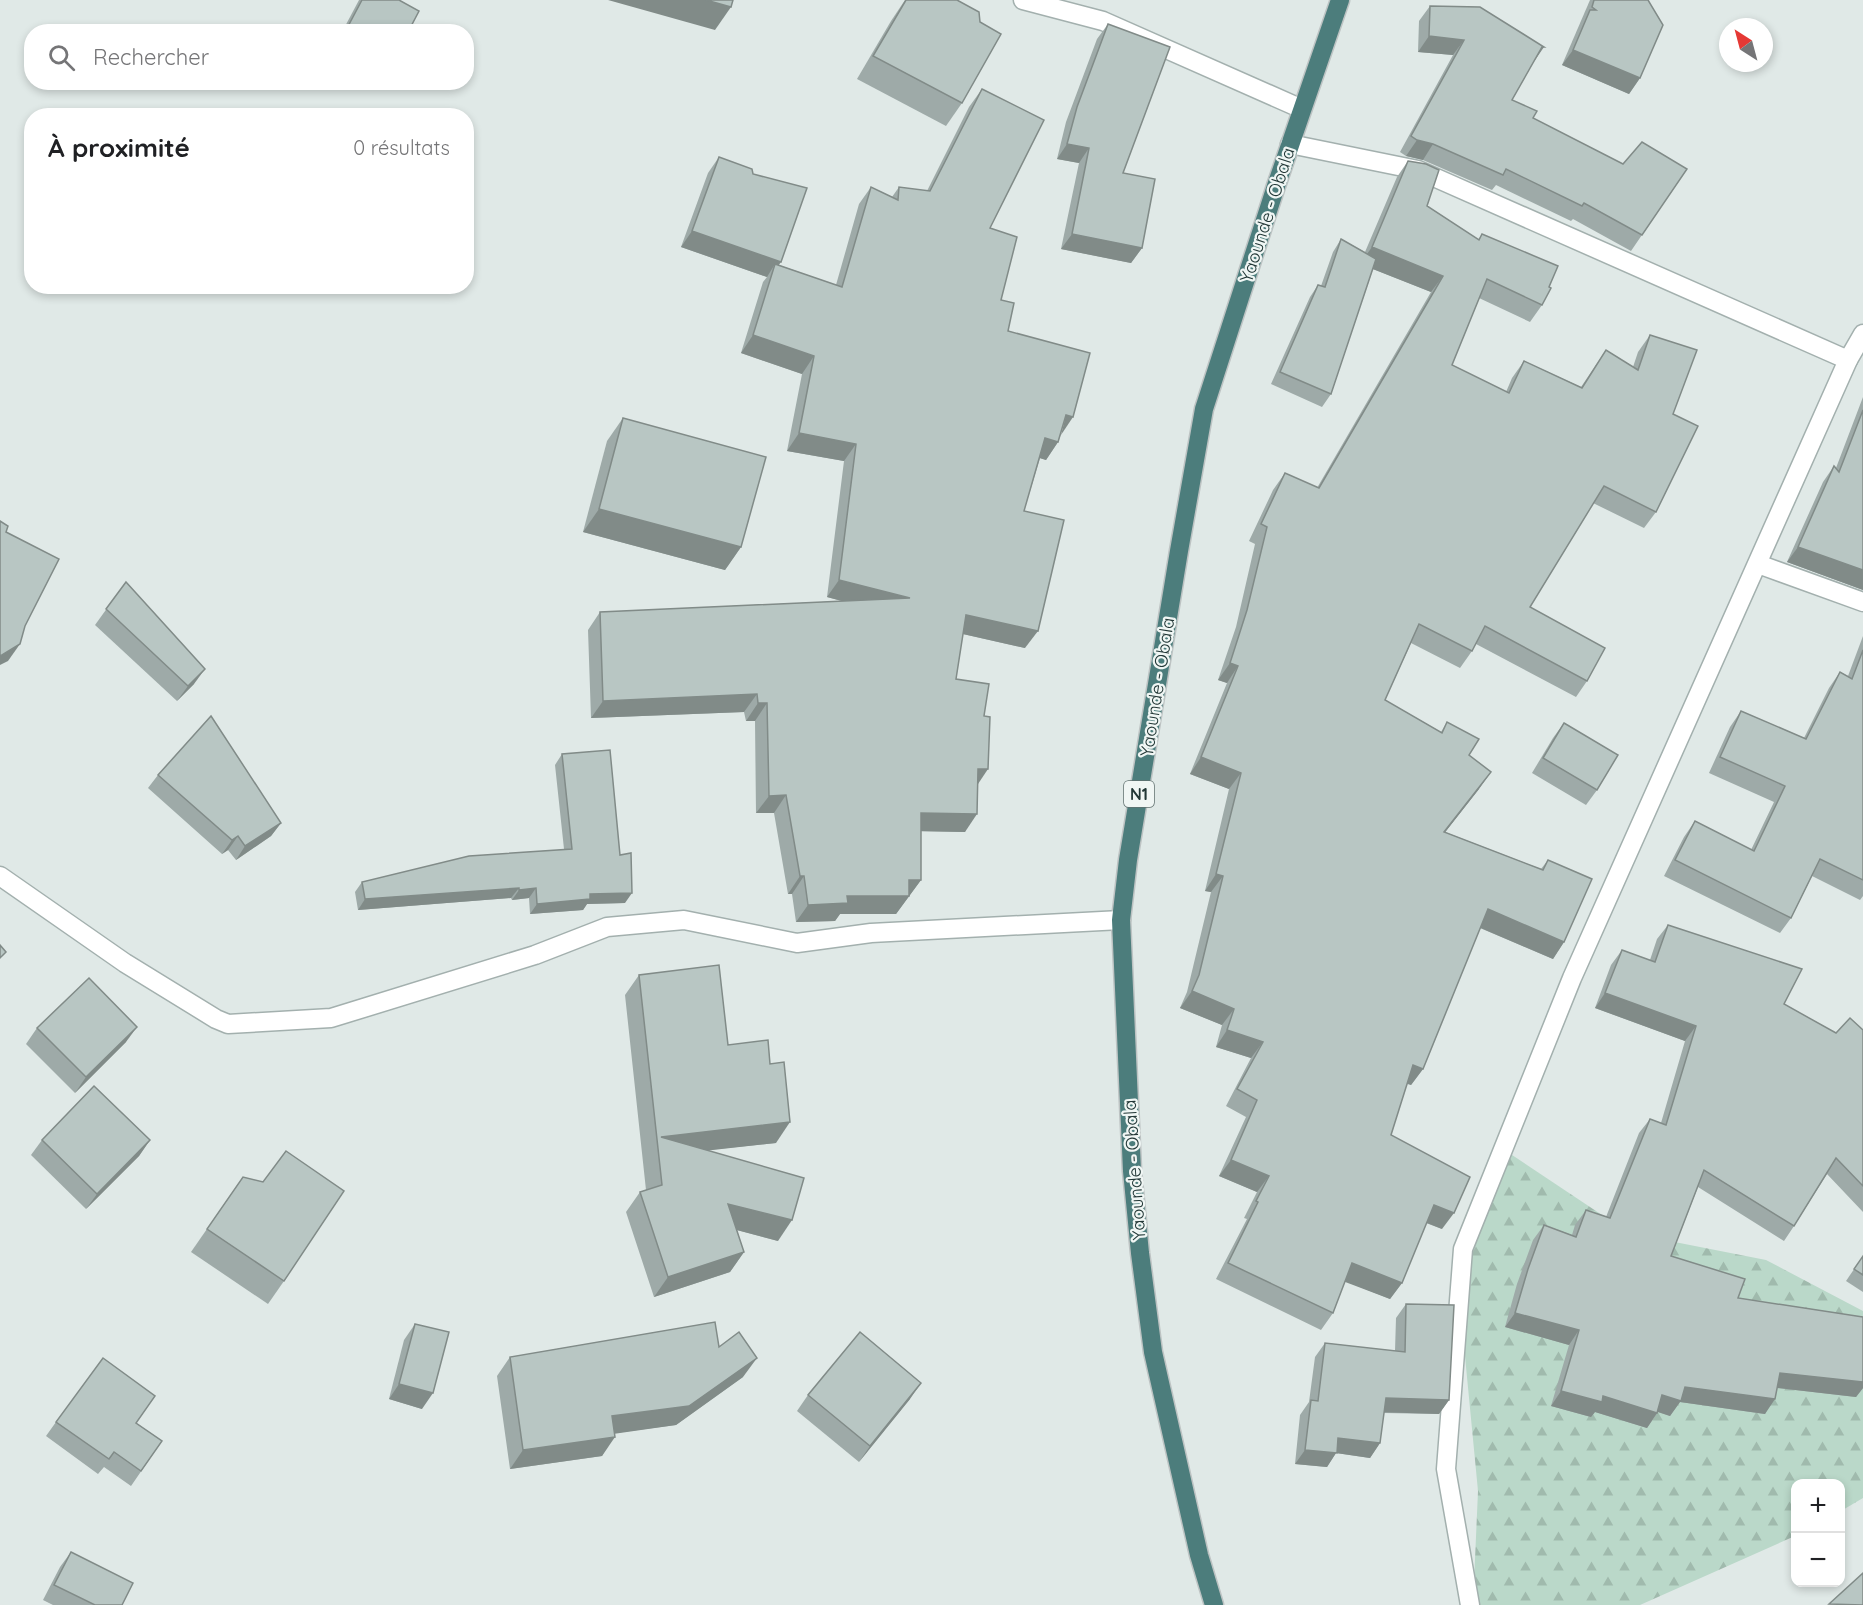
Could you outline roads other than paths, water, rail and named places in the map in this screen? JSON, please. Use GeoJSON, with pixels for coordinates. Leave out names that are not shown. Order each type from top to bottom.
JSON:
{"type":"FeatureCollection","features":[{"type":"Feature","properties":{"kind":"highway","name":"Yaounde - Obala"},"geometry":{"type":"LineString","coordinates":[[1214,1605],[1199,1555],[1153,1352],[1132,1171],[1121,920],[1128,860],[1204,409],[1290,144],[1340,0]]}},
{"type":"Feature","properties":{"kind":"street"},"geometry":{"type":"LineString","coordinates":[[1023,0],[1103,21],[1302,109]]}},
{"type":"Feature","properties":{"kind":"street"},"geometry":{"type":"LineString","coordinates":[[1290,144],[1418,170],[1848,360]]}},
{"type":"Feature","properties":{"kind":"street"},"geometry":{"type":"LineString","coordinates":[[1470,1605],[1446,1469],[1463,1249],[1572,978],[1848,360],[1863,334]]}},
{"type":"Feature","properties":{"kind":"street"},"geometry":{"type":"LineString","coordinates":[[1758,564],[1863,602]]}},
{"type":"Feature","properties":{"kind":"street"},"geometry":{"type":"LineString","coordinates":[[0,876],[125,963],[216,1019],[228,1024],[331,1018],[535,955],[608,927],[684,920],[797,943],[871,933],[1121,920]]}}]}
